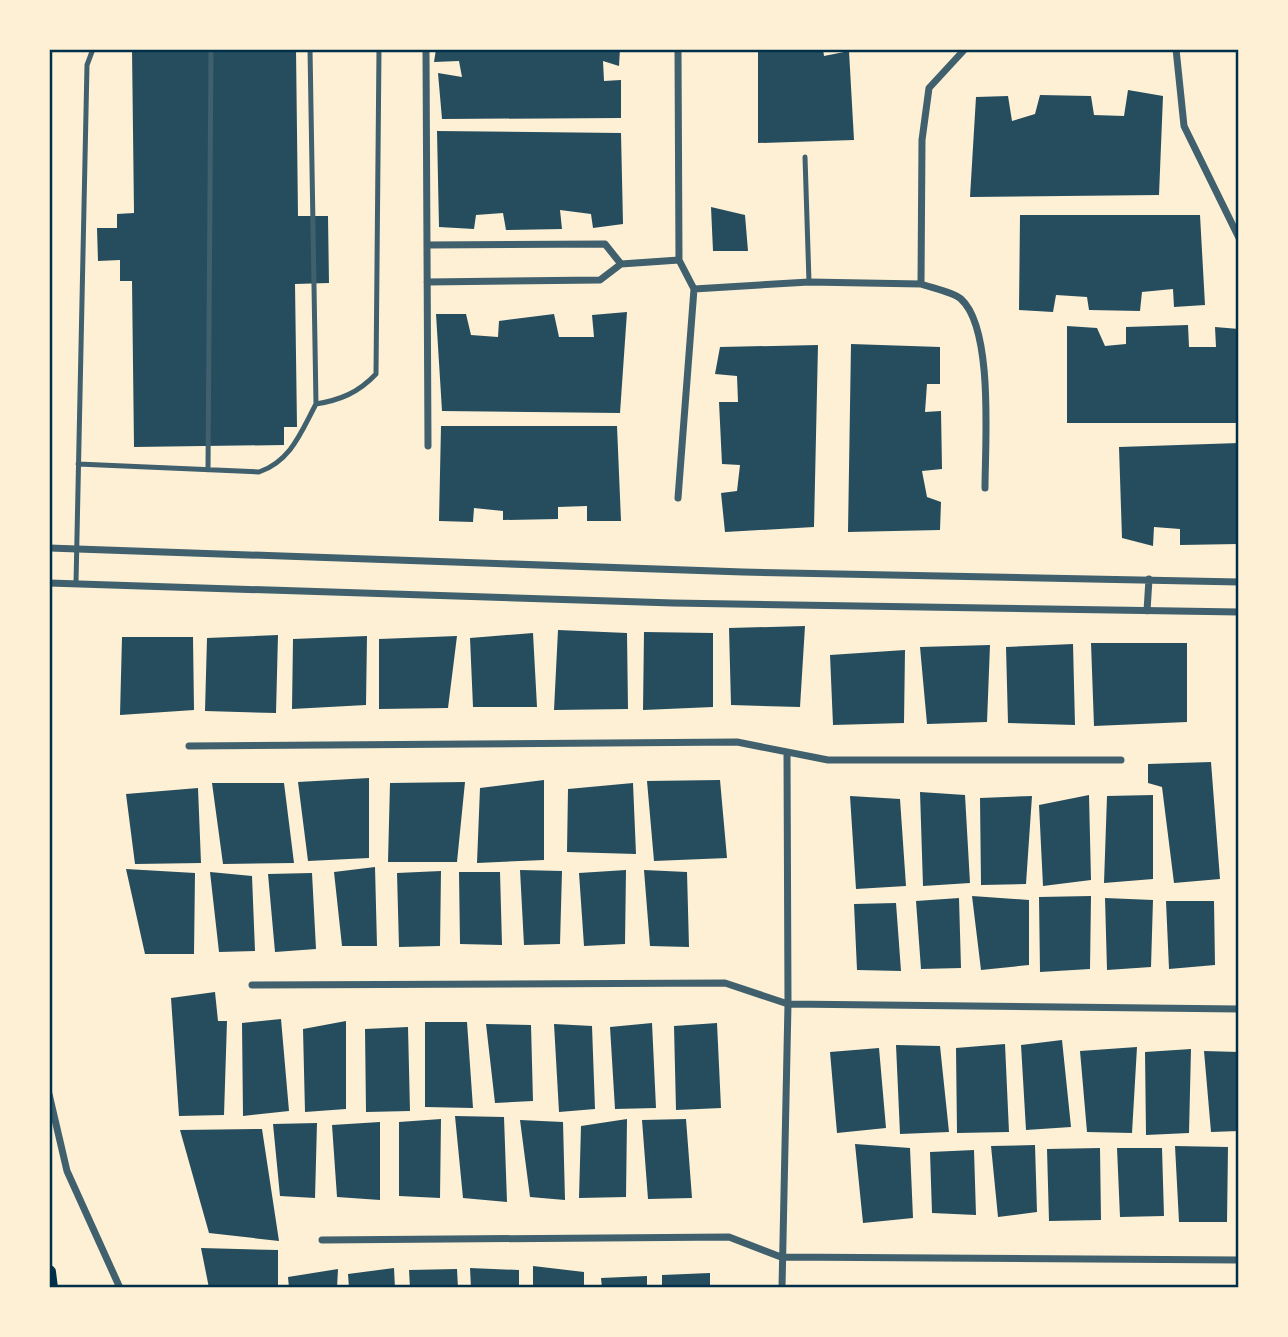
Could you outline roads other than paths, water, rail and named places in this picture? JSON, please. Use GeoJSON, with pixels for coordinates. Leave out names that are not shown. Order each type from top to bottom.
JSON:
{"type":"FeatureCollection","features":[{"type":"Feature","properties":{"kind":"main road"},"geometry":{"type":"LineString","coordinates":[[49,1272],[51,1288]]}},
{"type":"Feature","properties":{"kind":"street"},"geometry":{"type":"LineString","coordinates":[[678,49],[679,260],[694,289],[678,498]]}},
{"type":"Feature","properties":{"kind":"street"},"geometry":{"type":"LineString","coordinates":[[921,284],[922,140],[929,88],[957,54],[965,49]]}},
{"type":"Feature","properties":{"kind":"street"},"geometry":{"type":"LineString","coordinates":[[1176,49],[1184,126],[1239,238]]}},
{"type":"Feature","properties":{"kind":"street"},"geometry":{"type":"LineString","coordinates":[[426,51],[428,446]]}},
{"type":"Feature","properties":{"kind":"street"},"geometry":{"type":"LineString","coordinates":[[427,245],[605,244],[621,264]]}},
{"type":"Feature","properties":{"kind":"street"},"geometry":{"type":"LineString","coordinates":[[427,282],[600,279],[621,264],[679,260]]}},
{"type":"Feature","properties":{"kind":"street"},"geometry":{"type":"LineString","coordinates":[[694,289],[809,282],[921,284],[961,299],[975,324],[983,352],[985,488]]}},
{"type":"Feature","properties":{"kind":"street"},"geometry":{"type":"LineString","coordinates":[[49,548],[743,572],[1239,582]]}},
{"type":"Feature","properties":{"kind":"street"},"geometry":{"type":"LineString","coordinates":[[1147,611],[1149,579]]}},
{"type":"Feature","properties":{"kind":"street"},"geometry":{"type":"LineString","coordinates":[[49,583],[659,603],[1239,612]]}},
{"type":"Feature","properties":{"kind":"street"},"geometry":{"type":"LineString","coordinates":[[188,746],[737,742],[828,760],[1121,760]]}},
{"type":"Feature","properties":{"kind":"street"},"geometry":{"type":"LineString","coordinates":[[782,1288],[788,1004],[787,752]]}},
{"type":"Feature","properties":{"kind":"street"},"geometry":{"type":"LineString","coordinates":[[252,985],[725,983],[788,1004],[1239,1009]]}},
{"type":"Feature","properties":{"kind":"street"},"geometry":{"type":"LineString","coordinates":[[49,1094],[67,1171],[120,1288]]}},
{"type":"Feature","properties":{"kind":"street"},"geometry":{"type":"LineString","coordinates":[[322,1240],[729,1237],[781,1257],[1239,1260]]}},
{"type":"Feature","properties":{"kind":"lane"},"geometry":{"type":"LineString","coordinates":[[76,583],[88,65],[93,49]]}},
{"type":"Feature","properties":{"kind":"lane"},"geometry":{"type":"LineString","coordinates":[[208,470],[211,49]]}},
{"type":"Feature","properties":{"kind":"lane"},"geometry":{"type":"LineString","coordinates":[[78,464],[259,472],[274,467],[295,444],[316,404],[310,49]]}},
{"type":"Feature","properties":{"kind":"lane"},"geometry":{"type":"LineString","coordinates":[[316,404],[363,388],[376,374],[379,49]]}},
{"type":"Feature","properties":{"kind":"lane"},"geometry":{"type":"LineString","coordinates":[[805,157],[809,282]]}}]}
